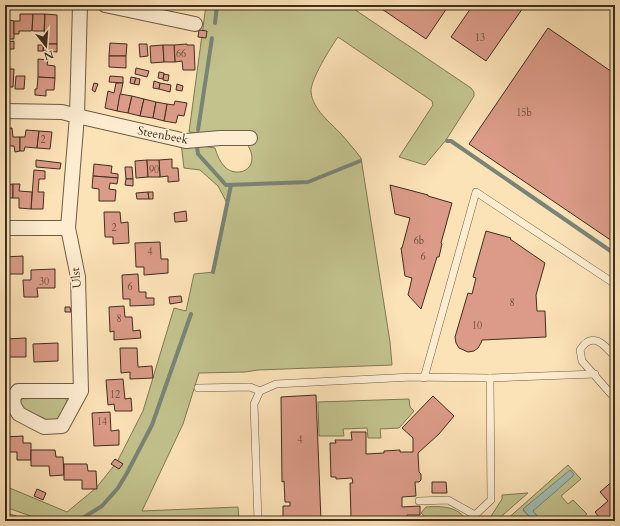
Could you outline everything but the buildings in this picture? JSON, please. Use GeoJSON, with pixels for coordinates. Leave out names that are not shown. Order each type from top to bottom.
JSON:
{"type":"FeatureCollection","features":[{"type":"Feature","properties":{"kind":"street"},"geometry":{"type":"LineString","coordinates":[[5,228],[68,228],[77,116],[80,5]]}},
{"type":"Feature","properties":{"kind":"street"},"geometry":{"type":"LineString","coordinates":[[105,5],[195,24]]}},
{"type":"Feature","properties":{"kind":"street","name":"Steenbeek"},"geometry":{"type":"LineString","coordinates":[[5,110],[62,112],[186,141],[220,138],[250,138]]}},
{"type":"Feature","properties":{"kind":"street","name":"Ulst"},"geometry":{"type":"LineString","coordinates":[[68,228],[78,277],[81,390],[62,426],[44,427],[19,414],[14,406],[13,398],[18,391],[81,390]]}},
{"type":"Feature","properties":{"kind":"lane"},"geometry":{"type":"LineString","coordinates":[[424,378],[476,192],[615,284]]}},
{"type":"Feature","properties":{"kind":"lane"},"geometry":{"type":"LineString","coordinates":[[615,357],[603,344],[598,341],[589,341],[584,344],[580,350],[582,361],[611,394],[615,395]]}},
{"type":"Feature","properties":{"kind":"lane"},"geometry":{"type":"LineString","coordinates":[[258,521],[254,404],[260,391],[276,384],[412,377],[490,378],[595,374]]}},
{"type":"Feature","properties":{"kind":"lane"},"geometry":{"type":"LineString","coordinates":[[419,501],[448,500],[475,518],[491,500],[490,378]]}},
{"type":"Feature","properties":{"kind":"lane"},"geometry":{"type":"LineString","coordinates":[[198,388],[250,387],[260,391]]}},
{"type":"Feature","properties":{"kind":"green space"},"geometry":{"type":"Polygon","coordinates":[[[206,5],[348,5],[471,88],[474,92],[474,96],[446,140],[425,165],[399,157],[433,105],[432,101],[338,37],[314,80],[311,92],[312,98],[318,110],[361,158],[390,342],[392,365],[199,373],[183,424],[142,511],[238,507],[239,521],[45,521],[5,507],[5,486],[67,512],[96,488],[117,462],[143,411],[174,308],[186,311],[194,274],[214,272],[228,205],[218,186],[200,170],[184,168],[181,143],[215,148],[223,165],[233,172],[242,172],[246,170],[251,163],[252,155],[247,143],[241,136],[189,132],[206,5]]]}},
{"type":"Feature","properties":{"kind":"green space"},"geometry":{"type":"Polygon","coordinates":[[[65,397],[67,402],[59,420],[52,422],[18,406],[18,399],[65,397]]]}},
{"type":"Feature","properties":{"kind":"green space"},"geometry":{"type":"Polygon","coordinates":[[[409,399],[410,407],[414,411],[399,428],[380,429],[381,438],[368,438],[367,428],[343,429],[344,436],[319,436],[318,402],[409,399]]]}},
{"type":"Feature","properties":{"kind":"green space"},"geometry":{"type":"Polygon","coordinates":[[[568,465],[581,479],[561,496],[568,504],[573,500],[587,514],[579,521],[541,521],[533,511],[523,510],[533,521],[505,521],[568,465]]]}},
{"type":"Feature","properties":{"kind":"green space"},"geometry":{"type":"Polygon","coordinates":[[[528,493],[496,521],[488,521],[502,499],[502,495],[528,493]]]}},
{"type":"Feature","properties":{"kind":"green space"},"geometry":{"type":"Polygon","coordinates":[[[426,507],[449,508],[459,512],[467,521],[430,521],[421,513],[426,507]]]}},
{"type":"Feature","properties":{"kind":"green space"},"geometry":{"type":"Polygon","coordinates":[[[5,512],[30,521],[5,520],[5,512]]]}},
{"type":"Feature","properties":{"kind":"water"},"geometry":{"type":"Polygon","coordinates":[[[570,470],[574,474],[572,477],[533,511],[541,521],[533,521],[523,509],[570,470]]]}},
{"type":"Feature","properties":{"kind":"waterway"},"geometry":{"type":"LineString","coordinates":[[215,23],[217,5]]}},
{"type":"Feature","properties":{"kind":"waterway"},"geometry":{"type":"LineString","coordinates":[[198,130],[212,38]]}},
{"type":"Feature","properties":{"kind":"waterway"},"geometry":{"type":"LineString","coordinates":[[447,141],[451,141],[615,254]]}},
{"type":"Feature","properties":{"kind":"waterway"},"geometry":{"type":"LineString","coordinates":[[197,147],[198,154],[226,185],[308,182],[360,161]]}},
{"type":"Feature","properties":{"kind":"waterway"},"geometry":{"type":"LineString","coordinates":[[213,272],[231,185]]}},
{"type":"Feature","properties":{"kind":"waterway"},"geometry":{"type":"LineString","coordinates":[[78,521],[102,506],[118,488],[127,473],[152,425],[191,314]]}}]}
